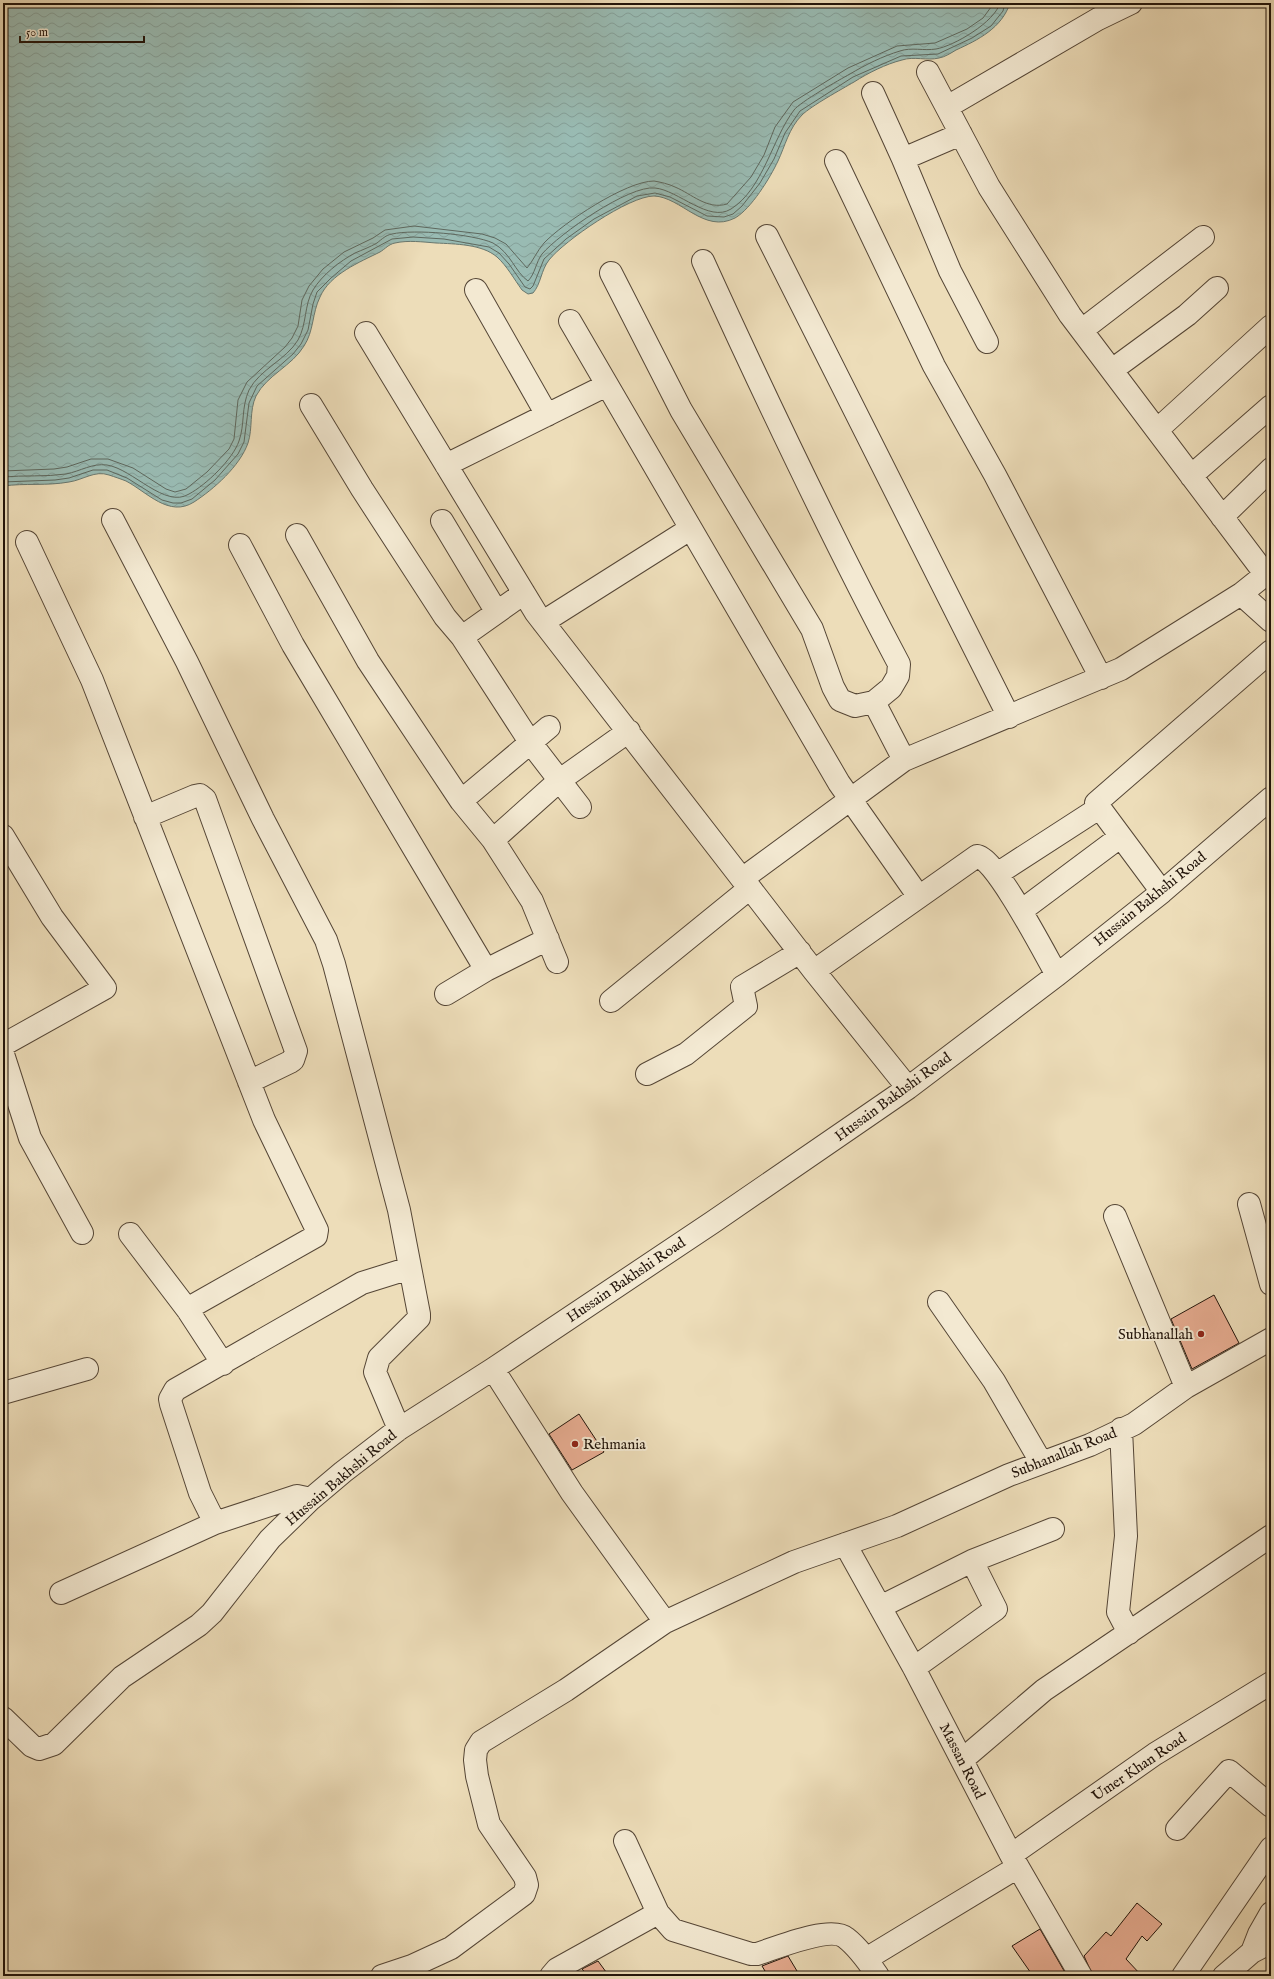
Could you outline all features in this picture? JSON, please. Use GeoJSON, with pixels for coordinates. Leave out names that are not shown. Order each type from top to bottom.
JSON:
{"type":"FeatureCollection","features":[{"type":"Feature","properties":{"kind":"street"},"geometry":{"type":"LineString","coordinates":[[946,107],[1098,19],[1131,3]]}},
{"type":"Feature","properties":{"kind":"street"},"geometry":{"type":"LineString","coordinates":[[611,1001],[746,883],[850,799],[904,760],[1122,669],[1241,594],[1268,572],[1222,517],[1070,316],[989,187],[928,72]]}},
{"type":"Feature","properties":{"kind":"street"},"geometry":{"type":"LineString","coordinates":[[873,93],[903,159],[950,271],[987,342]]}},
{"type":"Feature","properties":{"kind":"street"},"geometry":{"type":"LineString","coordinates":[[903,159],[961,134]]}},
{"type":"Feature","properties":{"kind":"street"},"geometry":{"type":"LineString","coordinates":[[836,161],[934,366],[996,475],[1101,678]]}},
{"type":"Feature","properties":{"kind":"street"},"geometry":{"type":"LineString","coordinates":[[767,236],[1009,717]]}},
{"type":"Feature","properties":{"kind":"street"},"geometry":{"type":"LineString","coordinates":[[1082,330],[1203,237]]}},
{"type":"Feature","properties":{"kind":"street"},"geometry":{"type":"LineString","coordinates":[[611,273],[681,410],[812,629],[833,687],[840,700],[855,706],[874,702],[891,688],[898,676],[899,664],[852,575],[749,363],[703,261]]}},
{"type":"Feature","properties":{"kind":"street"},"geometry":{"type":"LineString","coordinates":[[1112,370],[1186,315],[1217,288]]}},
{"type":"Feature","properties":{"kind":"street"},"geometry":{"type":"LineString","coordinates":[[476,290],[547,415]]}},
{"type":"Feature","properties":{"kind":"street"},"geometry":{"type":"LineString","coordinates":[[570,321],[839,783],[919,897]]}},
{"type":"Feature","properties":{"kind":"street"},"geometry":{"type":"LineString","coordinates":[[1157,430],[1271,326]]}},
{"type":"Feature","properties":{"kind":"street"},"geometry":{"type":"LineString","coordinates":[[366,333],[543,622],[814,971],[908,1088]]}},
{"type":"Feature","properties":{"kind":"street"},"geometry":{"type":"LineString","coordinates":[[446,465],[607,385]]}},
{"type":"Feature","properties":{"kind":"street"},"geometry":{"type":"LineString","coordinates":[[311,405],[366,496],[445,617],[462,637],[530,742],[580,807]]}},
{"type":"Feature","properties":{"kind":"street"},"geometry":{"type":"LineString","coordinates":[[1191,476],[1271,406]]}},
{"type":"Feature","properties":{"kind":"street"},"geometry":{"type":"LineString","coordinates":[[1222,517],[1271,469]]}},
{"type":"Feature","properties":{"kind":"street"},"geometry":{"type":"LineString","coordinates":[[113,520],[187,662],[263,819],[326,940],[334,964],[399,1210],[419,1318],[379,1358],[375,1372],[399,1429]]}},
{"type":"Feature","properties":{"kind":"street"},"geometry":{"type":"LineString","coordinates":[[442,521],[496,611]]}},
{"type":"Feature","properties":{"kind":"street"},"geometry":{"type":"LineString","coordinates":[[543,622],[690,529]]}},
{"type":"Feature","properties":{"kind":"street"},"geometry":{"type":"LineString","coordinates":[[296,535],[368,661],[461,801],[493,840],[532,901],[557,962]]}},
{"type":"Feature","properties":{"kind":"street"},"geometry":{"type":"LineString","coordinates":[[28,542],[92,680],[264,1120],[309,1210],[318,1233],[187,1309]]}},
{"type":"Feature","properties":{"kind":"street"},"geometry":{"type":"LineString","coordinates":[[240,545],[293,645],[486,970]]}},
{"type":"Feature","properties":{"kind":"street"},"geometry":{"type":"LineString","coordinates":[[462,637],[496,611],[524,593]]}},
{"type":"Feature","properties":{"kind":"street"},"geometry":{"type":"LineString","coordinates":[[1241,594],[1271,621]]}},
{"type":"Feature","properties":{"kind":"street"},"geometry":{"type":"LineString","coordinates":[[1162,892],[1096,804],[1271,651]]}},
{"type":"Feature","properties":{"kind":"street"},"geometry":{"type":"LineString","coordinates":[[874,702],[904,760]]}},
{"type":"Feature","properties":{"kind":"street"},"geometry":{"type":"LineString","coordinates":[[461,801],[549,727]]}},
{"type":"Feature","properties":{"kind":"street"},"geometry":{"type":"LineString","coordinates":[[493,840],[560,780],[629,731]]}},
{"type":"Feature","properties":{"kind":"street"},"geometry":{"type":"LineString","coordinates":[[145,817],[195,796],[200,795],[205,799],[296,1051],[293,1060],[290,1062],[249,1082]]}},
{"type":"Feature","properties":{"kind":"street","name":"Hussain Bakhshi Road"},"geometry":{"type":"LineString","coordinates":[[3,1718],[32,1746],[39,1749],[54,1744],[122,1677],[199,1625],[212,1613],[270,1539],[311,1499],[399,1429],[493,1369],[713,1222],[908,1088],[1057,975],[1162,892],[1271,798]]}},
{"type":"Feature","properties":{"kind":"street"},"geometry":{"type":"LineString","coordinates":[[997,874],[1099,808]]}},
{"type":"Feature","properties":{"kind":"street"},"geometry":{"type":"LineString","coordinates":[[3,836],[52,917],[105,988],[3,1045]]}},
{"type":"Feature","properties":{"kind":"street"},"geometry":{"type":"LineString","coordinates":[[1021,911],[1120,837]]}},
{"type":"Feature","properties":{"kind":"street"},"geometry":{"type":"LineString","coordinates":[[814,971],[974,856],[980,856],[984,858],[997,874],[1021,911],[1057,975]]}},
{"type":"Feature","properties":{"kind":"street"},"geometry":{"type":"LineString","coordinates":[[446,994],[486,970],[548,939]]}},
{"type":"Feature","properties":{"kind":"street"},"geometry":{"type":"LineString","coordinates":[[647,1074],[686,1054],[746,1006],[742,987],[800,952]]}},
{"type":"Feature","properties":{"kind":"street"},"geometry":{"type":"LineString","coordinates":[[3,1054],[30,1138],[82,1232]]}},
{"type":"Feature","properties":{"kind":"street"},"geometry":{"type":"LineString","coordinates":[[1249,1204],[1271,1284]]}},
{"type":"Feature","properties":{"kind":"street"},"geometry":{"type":"LineString","coordinates":[[1115,1216],[1186,1387]]}},
{"type":"Feature","properties":{"kind":"street"},"geometry":{"type":"LineString","coordinates":[[130,1234],[187,1309],[224,1364]]}},
{"type":"Feature","properties":{"kind":"street"},"geometry":{"type":"LineString","coordinates":[[216,1523],[200,1493],[170,1399],[175,1390],[224,1364],[362,1283],[410,1268]]}},
{"type":"Feature","properties":{"kind":"street"},"geometry":{"type":"LineString","coordinates":[[939,1302],[994,1381],[1041,1462]]}},
{"type":"Feature","properties":{"kind":"street","name":"Subhanallah Road"},"geometry":{"type":"LineString","coordinates":[[382,1976],[412,1966],[451,1948],[524,1894],[527,1885],[525,1877],[489,1824],[477,1776],[475,1760],[476,1750],[481,1742],[566,1690],[665,1622],[794,1562],[896,1526],[1041,1462],[1090,1445],[1134,1424],[1186,1387],[1271,1340]]}},
{"type":"Feature","properties":{"kind":"street"},"geometry":{"type":"LineString","coordinates":[[493,1369],[572,1493],[665,1622]]}},
{"type":"Feature","properties":{"kind":"street"},"geometry":{"type":"LineString","coordinates":[[3,1393],[87,1370]]}},
{"type":"Feature","properties":{"kind":"street"},"geometry":{"type":"LineString","coordinates":[[1121,1429],[1126,1536],[1118,1612],[1129,1633]]}},
{"type":"Feature","properties":{"kind":"street"},"geometry":{"type":"LineString","coordinates":[[61,1593],[216,1523],[297,1496],[311,1499]]}},
{"type":"Feature","properties":{"kind":"street"},"geometry":{"type":"LineString","coordinates":[[880,1607],[972,1561],[1053,1529]]}},
{"type":"Feature","properties":{"kind":"street"},"geometry":{"type":"LineString","coordinates":[[962,1760],[1044,1690],[1271,1536]]}},
{"type":"Feature","properties":{"kind":"street","name":"Massan Road"},"geometry":{"type":"LineString","coordinates":[[845,1544],[914,1668],[1014,1861],[1081,1976]]}},
{"type":"Feature","properties":{"kind":"street"},"geometry":{"type":"LineString","coordinates":[[914,1668],[996,1609],[972,1561]]}},
{"type":"Feature","properties":{"kind":"street","name":"Umer Khan Road"},"geometry":{"type":"LineString","coordinates":[[872,1968],[1155,1754],[1271,1683]]}},
{"type":"Feature","properties":{"kind":"street"},"geometry":{"type":"LineString","coordinates":[[1177,1828],[1229,1771],[1271,1806]]}},
{"type":"Feature","properties":{"kind":"street"},"geometry":{"type":"LineString","coordinates":[[625,1841],[658,1913],[673,1930],[751,1954],[757,1954],[822,1934],[834,1933],[845,1937],[872,1968]]}},
{"type":"Feature","properties":{"kind":"street"},"geometry":{"type":"LineString","coordinates":[[1183,1976],[1271,1848]]}},
{"type":"Feature","properties":{"kind":"street"},"geometry":{"type":"LineString","coordinates":[[551,1976],[556,1969],[658,1913]]}},
{"type":"Feature","properties":{"kind":"street"},"geometry":{"type":"LineString","coordinates":[[1252,1952],[1259,1934],[1271,1913]]}},
{"type":"Feature","properties":{"kind":"street"},"geometry":{"type":"LineString","coordinates":[[1224,1976],[1252,1952],[1271,1942]]}},
{"type":"Feature","properties":{"kind":"water"},"geometry":{"type":"Polygon","coordinates":[[[3,3],[1010,3],[1006,12],[995,26],[973,42],[948,55],[934,59],[907,59],[883,66],[806,111],[794,126],[778,161],[765,184],[747,208],[735,218],[724,222],[713,221],[703,218],[674,202],[654,196],[629,203],[582,231],[568,242],[549,260],[544,268],[536,289],[533,293],[528,294],[522,290],[507,268],[497,257],[484,249],[476,247],[416,242],[395,243],[346,270],[331,282],[320,297],[317,303],[310,334],[299,353],[266,382],[256,396],[252,408],[248,443],[239,460],[218,484],[202,497],[185,506],[176,507],[158,502],[126,481],[104,474],[94,474],[74,481],[61,483],[3,486],[3,3]]]}},
{"type":"Feature","properties":{"kind":"building","name":"Subhanallah"},"geometry":{"type":"Polygon","coordinates":[[[1214,1295],[1239,1343],[1192,1369],[1171,1319],[1214,1295]]]}},
{"type":"Feature","properties":{"kind":"building","name":"Rehmania"},"geometry":{"type":"Polygon","coordinates":[[[579,1414],[604,1452],[572,1470],[549,1434],[579,1414]]]}},
{"type":"Feature","properties":{"kind":"building"},"geometry":{"type":"Polygon","coordinates":[[[1137,1903],[1162,1924],[1147,1941],[1142,1936],[1126,1959],[1142,1976],[1093,1976],[1084,1956],[1106,1932],[1111,1936],[1137,1903]]]}},
{"type":"Feature","properties":{"kind":"building"},"geometry":{"type":"Polygon","coordinates":[[[1040,1929],[1067,1976],[1033,1976],[1012,1946],[1040,1929]]]}},
{"type":"Feature","properties":{"kind":"building"},"geometry":{"type":"Polygon","coordinates":[[[788,1956],[800,1976],[768,1976],[762,1966],[788,1956]]]}},
{"type":"Feature","properties":{"kind":"building"},"geometry":{"type":"Polygon","coordinates":[[[598,1961],[609,1976],[588,1976],[582,1969],[598,1961]]]}},
{"type":"Feature","properties":{"kind":"place","name":"Subhanallah"},"geometry":{"type":"Point","coordinates":[1201,1334]}},
{"type":"Feature","properties":{"kind":"place","name":"Rehmania"},"geometry":{"type":"Point","coordinates":[575,1444]}}]}
